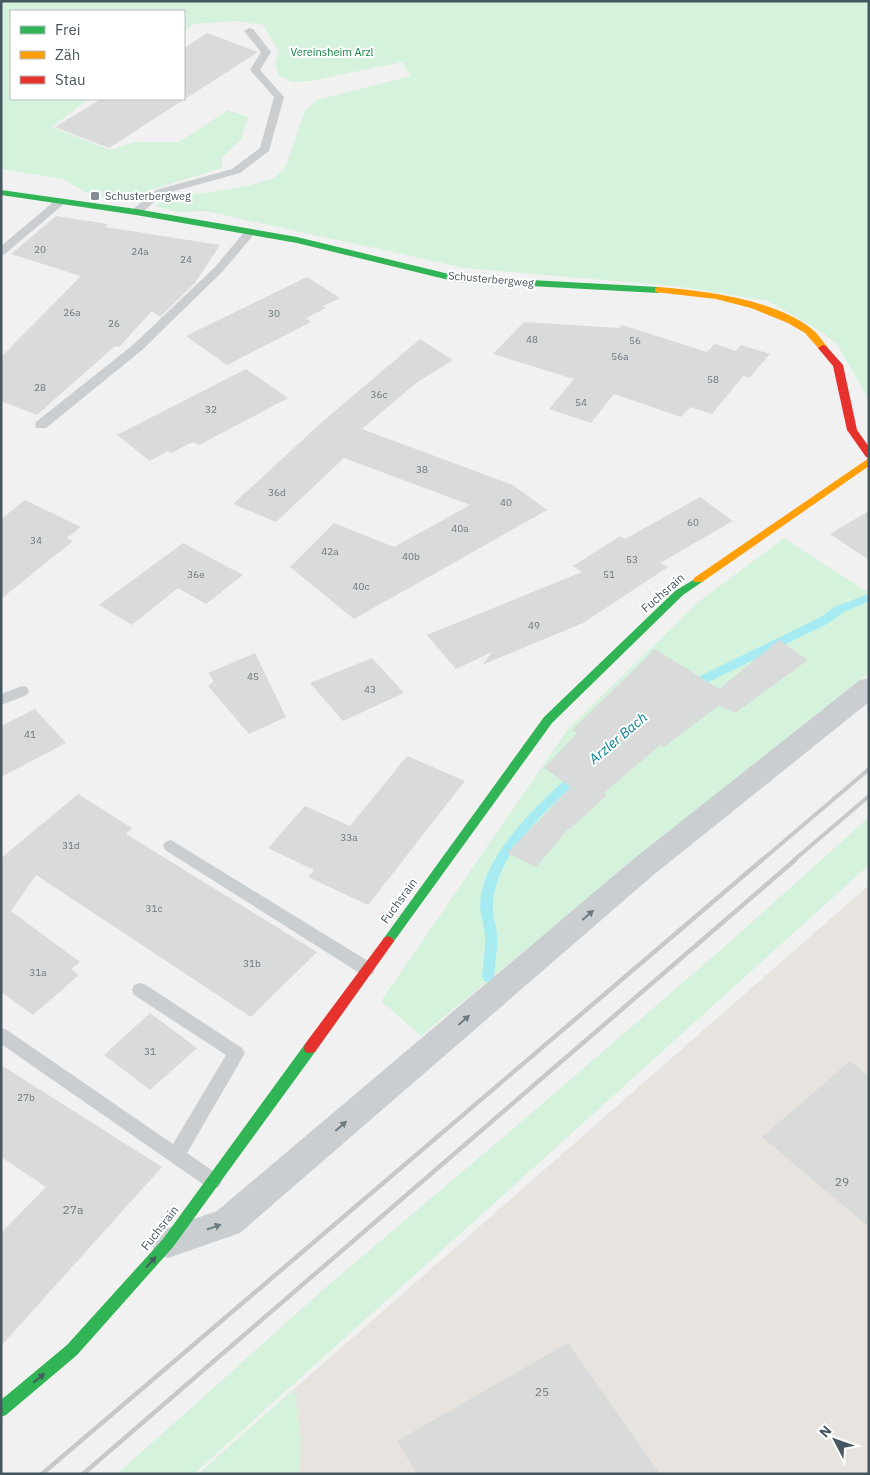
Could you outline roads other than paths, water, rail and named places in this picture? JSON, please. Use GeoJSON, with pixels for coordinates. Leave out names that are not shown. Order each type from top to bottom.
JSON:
{"type":"FeatureCollection","features":[{"type":"Feature","properties":{"kind":"street","name":"Schusterbergweg"},"geometry":{"type":"LineString","coordinates":[[1,192],[136,212],[297,240],[457,279],[695,292],[761,307],[809,332],[838,365],[852,430],[869,456]]}},
{"type":"Feature","properties":{"kind":"street","name":"Fuchsrain"},"geometry":{"type":"LineString","coordinates":[[1,1410],[72,1350],[168,1242],[548,720],[679,594],[869,461]]}},
{"type":"Feature","properties":{"kind":"street"},"geometry":{"type":"LineString","coordinates":[[168,1242],[228,1222],[642,869],[869,687]]}},
{"type":"Feature","properties":{"kind":"lane"},"geometry":{"type":"LineString","coordinates":[[136,212],[160,192],[236,171],[265,149],[279,97],[255,70],[266,52],[249,31]]}},
{"type":"Feature","properties":{"kind":"lane"},"geometry":{"type":"LineString","coordinates":[[1,252],[61,201]]}},
{"type":"Feature","properties":{"kind":"lane"},"geometry":{"type":"LineString","coordinates":[[41,425],[138,347],[218,269],[250,232]]}},
{"type":"Feature","properties":{"kind":"lane"},"geometry":{"type":"LineString","coordinates":[[1,700],[22,691]]}},
{"type":"Feature","properties":{"kind":"lane"},"geometry":{"type":"LineString","coordinates":[[171,846],[367,969]]}},
{"type":"Feature","properties":{"kind":"lane"},"geometry":{"type":"LineString","coordinates":[[140,990],[236,1054],[176,1155]]}},
{"type":"Feature","properties":{"kind":"lane"},"geometry":{"type":"LineString","coordinates":[[1,1035],[213,1181]]}},
{"type":"Feature","properties":{"kind":"waterway","name":"Arzler Bach"},"geometry":{"type":"LineString","coordinates":[[690,686],[825,620],[838,610],[869,597]]}},
{"type":"Feature","properties":{"kind":"waterway","name":"Arzler Bach"},"geometry":{"type":"LineString","coordinates":[[488,977],[491,939],[487,900],[492,881],[500,863],[522,830],[578,774]]}},
{"type":"Feature","properties":{"kind":"railway"},"geometry":{"type":"LineString","coordinates":[[761,861],[869,769]]}},
{"type":"Feature","properties":{"kind":"railway"},"geometry":{"type":"LineString","coordinates":[[793,861],[869,796]]}},
{"type":"Feature","properties":{"kind":"railway"},"geometry":{"type":"LineString","coordinates":[[42,1474],[762,860]]}},
{"type":"Feature","properties":{"kind":"railway"},"geometry":{"type":"LineString","coordinates":[[83,1474],[795,860]]}},
{"type":"Feature","properties":{"kind":"place","name":"Schusterbergweg"},"geometry":{"type":"Point","coordinates":[95,196]}},
{"type":"Feature","properties":{"kind":"park label","name":"Vereinsheim Arzl"},"geometry":{"type":"Point","coordinates":[332,52]}}]}
